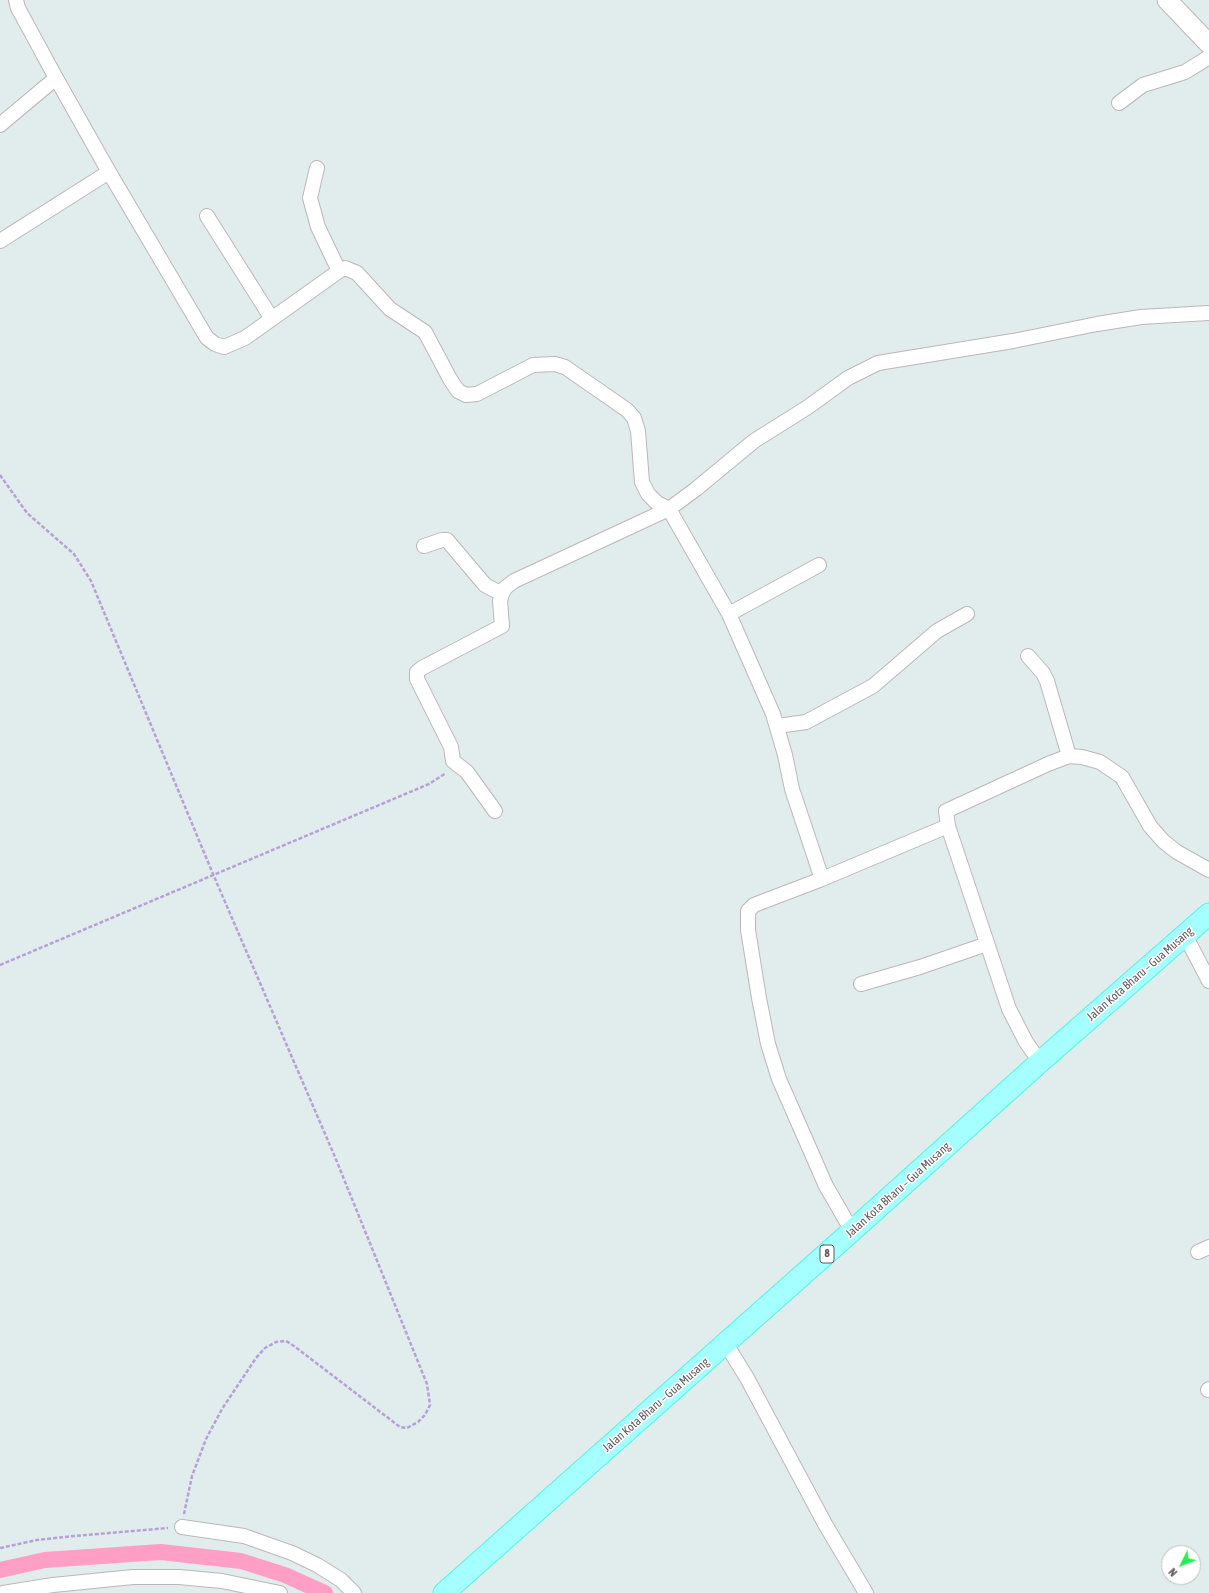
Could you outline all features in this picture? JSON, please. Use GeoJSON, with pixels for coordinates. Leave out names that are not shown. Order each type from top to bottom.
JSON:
{"type":"FeatureCollection","features":[{"type":"Feature","properties":{"kind":"main road"},"geometry":{"type":"LineString","coordinates":[[1167,0],[1209,44]]}},
{"type":"Feature","properties":{"kind":"main road","name":"Jalan Kota Bharu – Gua Musang"},"geometry":{"type":"LineString","coordinates":[[444,1593],[726,1344],[1040,1062],[1209,914]]}},
{"type":"Feature","properties":{"kind":"street"},"geometry":{"type":"LineString","coordinates":[[16,0],[18,8],[109,172],[207,338],[215,344],[224,347],[234,344],[272,319],[338,271],[345,268],[357,273],[390,309],[425,332],[450,379],[458,390],[466,395],[477,394],[533,365],[555,364],[565,367],[627,410],[634,418],[638,431],[642,482],[648,494],[657,503],[669,509],[729,614],[778,726],[792,789],[822,879]]}},
{"type":"Feature","properties":{"kind":"street"},"geometry":{"type":"LineString","coordinates":[[1119,103],[1143,85],[1185,72],[1209,57]]}},
{"type":"Feature","properties":{"kind":"street"},"geometry":{"type":"LineString","coordinates":[[0,125],[56,78]]}},
{"type":"Feature","properties":{"kind":"street"},"geometry":{"type":"LineString","coordinates":[[317,168],[310,198],[318,227],[338,271]]}},
{"type":"Feature","properties":{"kind":"street"},"geometry":{"type":"LineString","coordinates":[[0,241],[109,172]]}},
{"type":"Feature","properties":{"kind":"street"},"geometry":{"type":"LineString","coordinates":[[207,216],[272,319]]}},
{"type":"Feature","properties":{"kind":"street"},"geometry":{"type":"LineString","coordinates":[[495,811],[467,772],[452,761],[451,747],[417,679],[417,672],[502,626],[500,601],[505,588],[514,581],[669,509],[696,489],[754,441],[808,407],[848,378],[878,363],[1013,341],[1097,324],[1141,317],[1209,313]]}},
{"type":"Feature","properties":{"kind":"street"},"geometry":{"type":"LineString","coordinates":[[424,546],[442,540],[447,540],[485,585],[502,594]]}},
{"type":"Feature","properties":{"kind":"street"},"geometry":{"type":"LineString","coordinates":[[729,614],[819,565]]}},
{"type":"Feature","properties":{"kind":"street"},"geometry":{"type":"LineString","coordinates":[[778,726],[806,722],[873,686],[937,631],[967,614]]}},
{"type":"Feature","properties":{"kind":"street"},"geometry":{"type":"LineString","coordinates":[[1028,656],[1043,673],[1047,681],[1069,756]]}},
{"type":"Feature","properties":{"kind":"street"},"geometry":{"type":"LineString","coordinates":[[1040,1062],[1026,1042],[1009,1009],[986,944],[948,826],[946,814],[948,809],[1069,756],[1100,762],[1117,773],[1130,789],[1150,826],[1163,841],[1177,852],[1209,870]]}},
{"type":"Feature","properties":{"kind":"street"},"geometry":{"type":"LineString","coordinates":[[852,1231],[826,1186],[779,1079],[768,1044],[762,1013],[748,930],[748,911],[754,905],[822,879],[948,826]]}},
{"type":"Feature","properties":{"kind":"street"},"geometry":{"type":"LineString","coordinates":[[1184,935],[1209,981]]}},
{"type":"Feature","properties":{"kind":"street"},"geometry":{"type":"LineString","coordinates":[[861,984],[920,967],[986,944]]}},
{"type":"Feature","properties":{"kind":"street"},"geometry":{"type":"LineString","coordinates":[[726,1344],[747,1378],[821,1517],[866,1593]]}},
{"type":"Feature","properties":{"kind":"street"},"geometry":{"type":"LineString","coordinates":[[182,1528],[244,1536],[292,1553],[317,1565],[342,1580],[354,1593]]}},
{"type":"Feature","properties":{"kind":"street"},"geometry":{"type":"LineString","coordinates":[[4,1593],[60,1584],[133,1577],[179,1577],[222,1581],[280,1593]]}},
{"type":"Feature","properties":{"kind":"path"},"geometry":{"type":"LineString","coordinates":[[0,475],[27,513],[74,554],[91,581],[213,874],[338,1164],[427,1384],[430,1405],[425,1415],[418,1422],[407,1428],[400,1427],[294,1346],[286,1341],[276,1342],[266,1348],[256,1358],[222,1410],[206,1439],[192,1476],[182,1528],[37,1540],[0,1548]]}},
{"type":"Feature","properties":{"kind":"path"},"geometry":{"type":"LineString","coordinates":[[0,965],[429,784],[449,770],[452,761]]}},
{"type":"Feature","properties":{"kind":"waterway"},"geometry":{"type":"LineString","coordinates":[[0,1570],[45,1560],[161,1552],[241,1561],[285,1575],[325,1593]]}}]}
